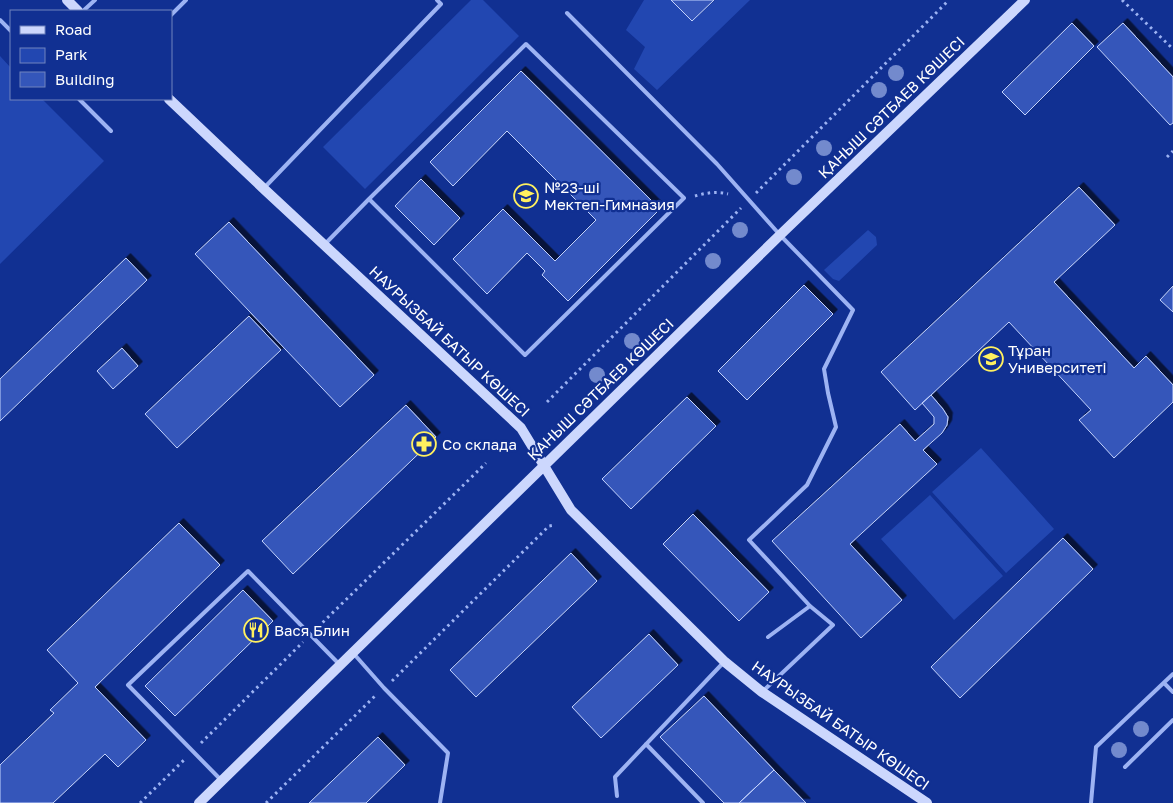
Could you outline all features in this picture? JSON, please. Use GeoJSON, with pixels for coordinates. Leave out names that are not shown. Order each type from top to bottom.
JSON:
{"type":"FeatureCollection","features":[{"type":"Feature","properties":{"kind":"main road"},"geometry":{"type":"LineString","coordinates":[[67,0],[77,10]]}},
{"type":"Feature","properties":{"kind":"main road","name":"ҚАНЫШ СӘТБАЕВ КӨШЕСІ"},"geometry":{"type":"LineString","coordinates":[[199,803],[780,235],[1025,0]]}},
{"type":"Feature","properties":{"kind":"main road","name":"НАУРЫЗБАЙ БАТЫР КӨШЕСІ"},"geometry":{"type":"LineString","coordinates":[[170,100],[521,428],[571,510],[725,662],[762,692],[928,803]]}},
{"type":"Feature","properties":{"kind":"lane"},"geometry":{"type":"LineString","coordinates":[[84,10],[95,0]]}},
{"type":"Feature","properties":{"kind":"lane"},"geometry":{"type":"LineString","coordinates":[[172,14],[186,0]]}},
{"type":"Feature","properties":{"kind":"lane"},"geometry":{"type":"LineString","coordinates":[[264,189],[441,4],[437,0]]}},
{"type":"Feature","properties":{"kind":"lane"},"geometry":{"type":"LineString","coordinates":[[567,13],[717,164],[780,235],[853,310],[824,369],[836,427],[807,485],[749,540],[810,606],[834,625],[762,692]]}},
{"type":"Feature","properties":{"kind":"lane"},"geometry":{"type":"LineString","coordinates":[[0,20],[10,30]]}},
{"type":"Feature","properties":{"kind":"lane"},"geometry":{"type":"LineString","coordinates":[[324,245],[369,199],[526,44],[684,198],[525,355],[369,199]]}},
{"type":"Feature","properties":{"kind":"lane"},"geometry":{"type":"LineString","coordinates":[[80,100],[111,131]]}},
{"type":"Feature","properties":{"kind":"lane"},"geometry":{"type":"LineString","coordinates":[[222,781],[128,685],[248,571],[340,665]]}},
{"type":"Feature","properties":{"kind":"lane"},"geometry":{"type":"LineString","coordinates":[[768,637],[810,606]]}},
{"type":"Feature","properties":{"kind":"lane"},"geometry":{"type":"LineString","coordinates":[[352,653],[448,753],[440,803]]}},
{"type":"Feature","properties":{"kind":"lane"},"geometry":{"type":"LineString","coordinates":[[617,796],[615,777],[725,662]]}},
{"type":"Feature","properties":{"kind":"lane"},"geometry":{"type":"LineString","coordinates":[[1091,803],[1096,747],[1173,674]]}},
{"type":"Feature","properties":{"kind":"lane"},"geometry":{"type":"LineString","coordinates":[[1164,682],[1173,692]]}},
{"type":"Feature","properties":{"kind":"lane"},"geometry":{"type":"LineString","coordinates":[[1125,767],[1173,720]]}},
{"type":"Feature","properties":{"kind":"lane"},"geometry":{"type":"LineString","coordinates":[[646,744],[703,803]]}},
{"type":"Feature","properties":{"kind":"path"},"geometry":{"type":"LineString","coordinates":[[1122,0],[1173,49]]}},
{"type":"Feature","properties":{"kind":"path"},"geometry":{"type":"LineString","coordinates":[[1167,157],[1173,151]]}},
{"type":"Feature","properties":{"kind":"path"},"geometry":{"type":"LineString","coordinates":[[266,803],[549,526],[555,526]]}},
{"type":"Feature","properties":{"kind":"green space"},"geometry":{"type":"Polygon","coordinates":[[[471,0],[483,0],[519,36],[365,189],[323,147],[471,0]]]}},
{"type":"Feature","properties":{"kind":"green space"},"geometry":{"type":"Polygon","coordinates":[[[644,0],[671,0],[692,21],[714,0],[750,0],[657,90],[634,69],[645,47],[626,30],[644,0]]]}},
{"type":"Feature","properties":{"kind":"green space"},"geometry":{"type":"Polygon","coordinates":[[[0,56],[10,67],[10,100],[43,100],[104,161],[0,264],[0,56]]]}},
{"type":"Feature","properties":{"kind":"green space"},"geometry":{"type":"Polygon","coordinates":[[[868,230],[876,237],[877,245],[839,281],[833,279],[824,270],[868,230]]]}},
{"type":"Feature","properties":{"kind":"green space"},"geometry":{"type":"Polygon","coordinates":[[[981,448],[1054,529],[1006,573],[932,492],[981,448]]]}},
{"type":"Feature","properties":{"kind":"green space"},"geometry":{"type":"Polygon","coordinates":[[[930,495],[1003,576],[954,620],[881,539],[930,495]]]}},
{"type":"Feature","properties":{"kind":"building"},"geometry":{"type":"Polygon","coordinates":[[[671,0],[714,0],[692,21],[671,0]]]}},
{"type":"Feature","properties":{"kind":"building"},"geometry":{"type":"Polygon","coordinates":[[[1072,23],[1094,46],[1025,115],[1002,92],[1072,23]]]}},
{"type":"Feature","properties":{"kind":"building"},"geometry":{"type":"Polygon","coordinates":[[[1123,23],[1173,77],[1173,123],[1170,125],[1097,47],[1123,23]]]}},
{"type":"Feature","properties":{"kind":"building"},"geometry":{"type":"Polygon","coordinates":[[[521,71],[660,209],[568,301],[542,275],[545,271],[527,253],[487,294],[453,259],[503,209],[555,261],[596,220],[507,131],[453,186],[430,162],[521,71]]]}},
{"type":"Feature","properties":{"kind":"building"},"geometry":{"type":"Polygon","coordinates":[[[421,179],[460,218],[434,245],[395,206],[421,179]]]}},
{"type":"Feature","properties":{"kind":"building","name":"Тұран Университеті"},"geometry":{"type":"Polygon","coordinates":[[[1079,187],[1115,225],[1054,282],[1134,368],[1146,356],[1173,385],[1173,402],[1114,458],[1079,420],[1091,410],[1009,322],[915,410],[881,372],[1079,187]]]}},
{"type":"Feature","properties":{"kind":"building"},"geometry":{"type":"Polygon","coordinates":[[[229,222],[374,375],[340,407],[195,254],[229,222]]]}},
{"type":"Feature","properties":{"kind":"building"},"geometry":{"type":"Polygon","coordinates":[[[126,258],[147,280],[0,421],[0,379],[126,258]]]}},
{"type":"Feature","properties":{"kind":"building"},"geometry":{"type":"Polygon","coordinates":[[[804,285],[833,314],[747,400],[718,371],[804,285]]]}},
{"type":"Feature","properties":{"kind":"building"},"geometry":{"type":"Polygon","coordinates":[[[1173,286],[1173,312],[1160,300],[1173,286]]]}},
{"type":"Feature","properties":{"kind":"building"},"geometry":{"type":"Polygon","coordinates":[[[249,316],[281,350],[177,448],[145,414],[249,316]]]}},
{"type":"Feature","properties":{"kind":"building"},"geometry":{"type":"Polygon","coordinates":[[[122,348],[138,366],[113,389],[97,371],[122,348]]]}},
{"type":"Feature","properties":{"kind":"building"},"geometry":{"type":"Polygon","coordinates":[[[931,395],[948,417],[947,425],[942,433],[923,450],[937,464],[850,544],[902,600],[861,638],[772,541],[900,424],[915,441],[934,424],[934,417],[922,403],[931,395]]]}},
{"type":"Feature","properties":{"kind":"building"},"geometry":{"type":"Polygon","coordinates":[[[687,397],[716,426],[631,509],[602,479],[687,397]]]}},
{"type":"Feature","properties":{"kind":"building"},"geometry":{"type":"Polygon","coordinates":[[[406,405],[436,437],[293,574],[262,541],[406,405]]]}},
{"type":"Feature","properties":{"kind":"building"},"geometry":{"type":"Polygon","coordinates":[[[693,514],[769,592],[739,621],[663,544],[693,514]]]}},
{"type":"Feature","properties":{"kind":"building"},"geometry":{"type":"Polygon","coordinates":[[[179,523],[220,565],[95,687],[146,740],[118,767],[105,754],[53,803],[0,803],[0,765],[54,713],[50,710],[78,683],[47,650],[179,523]]]}},
{"type":"Feature","properties":{"kind":"building"},"geometry":{"type":"Polygon","coordinates":[[[1063,538],[1093,569],[960,698],[931,667],[1063,538]]]}},
{"type":"Feature","properties":{"kind":"building"},"geometry":{"type":"Polygon","coordinates":[[[571,553],[597,581],[476,697],[450,670],[571,553]]]}},
{"type":"Feature","properties":{"kind":"building"},"geometry":{"type":"Polygon","coordinates":[[[243,590],[273,621],[175,716],[145,686],[243,590]]]}},
{"type":"Feature","properties":{"kind":"building"},"geometry":{"type":"Polygon","coordinates":[[[649,634],[678,665],[601,738],[572,707],[649,634]]]}},
{"type":"Feature","properties":{"kind":"building"},"geometry":{"type":"Polygon","coordinates":[[[704,696],[774,770],[739,803],[724,803],[660,737],[704,696]]]}},
{"type":"Feature","properties":{"kind":"building"},"geometry":{"type":"Polygon","coordinates":[[[378,737],[405,765],[366,803],[309,803],[378,737]]]}},
{"type":"Feature","properties":{"kind":"building"},"geometry":{"type":"Polygon","coordinates":[[[774,770],[806,803],[739,803],[774,770]]]}},
{"type":"Feature","properties":{"kind":"place","name":"№23-ші Мектеп-Гимназия"},"geometry":{"type":"Point","coordinates":[526,196]}},
{"type":"Feature","properties":{"kind":"place","name":"Тұран Университеті"},"geometry":{"type":"Point","coordinates":[991,359]}},
{"type":"Feature","properties":{"kind":"place","name":"Со склада"},"geometry":{"type":"Point","coordinates":[424,444]}},
{"type":"Feature","properties":{"kind":"place","name":"Вася Блин"},"geometry":{"type":"Point","coordinates":[256,630]}}]}
